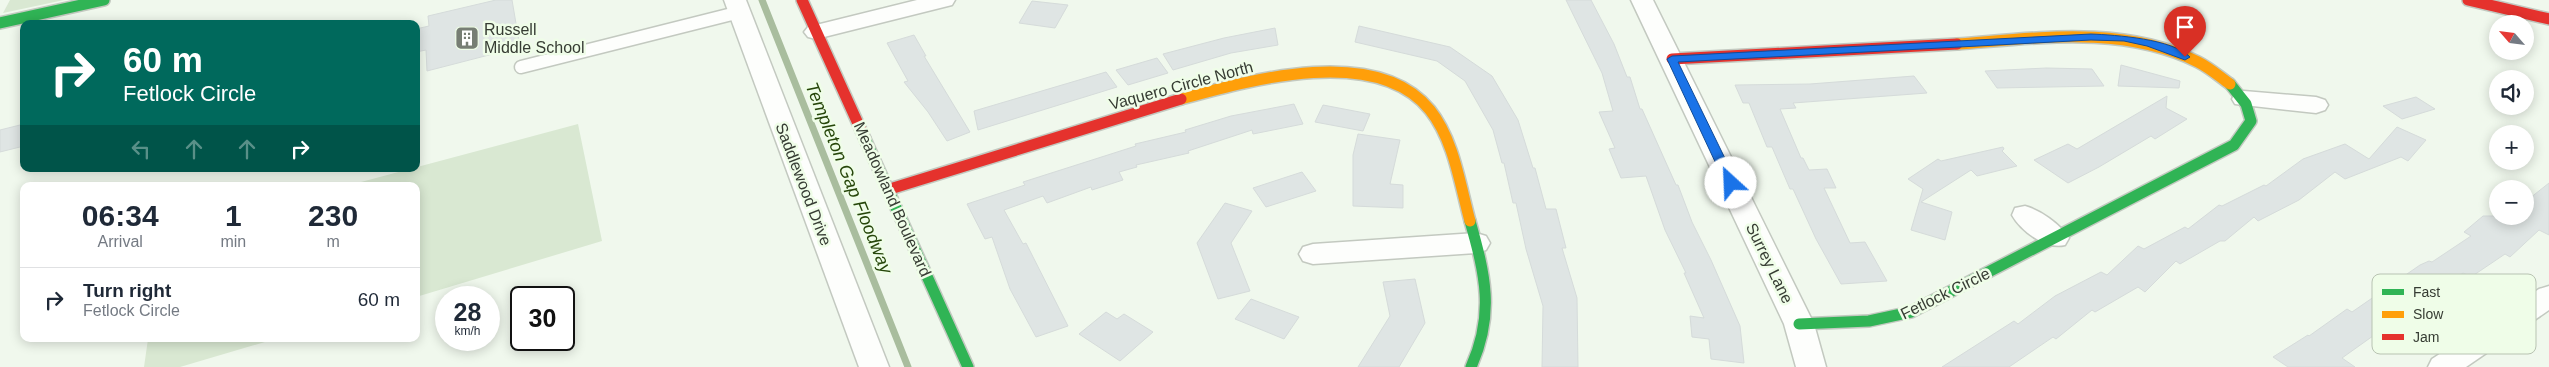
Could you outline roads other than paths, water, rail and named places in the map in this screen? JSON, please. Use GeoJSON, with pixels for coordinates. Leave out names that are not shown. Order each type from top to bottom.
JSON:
{"type":"FeatureCollection","features":[{"type":"Feature","properties":{"kind":"street"},"geometry":{"type":"LineString","coordinates":[[0,23],[104,0]]}},
{"type":"Feature","properties":{"kind":"street","name":"Meadowland Boulevard"},"geometry":{"type":"LineString","coordinates":[[802,0],[890,189],[968,367]]}},
{"type":"Feature","properties":{"kind":"street"},"geometry":{"type":"LineString","coordinates":[[816,32],[944,0]]}},
{"type":"Feature","properties":{"kind":"street","name":"Surrey Lane"},"geometry":{"type":"LineString","coordinates":[[1642,0],[1799,324],[1811,367]]}},
{"type":"Feature","properties":{"kind":"street"},"geometry":{"type":"LineString","coordinates":[[2468,0],[2549,19]]}},
{"type":"Feature","properties":{"kind":"street","name":"Saddlewood Drive"},"geometry":{"type":"LineString","coordinates":[[738,6],[874,367]]}},
{"type":"Feature","properties":{"kind":"street"},"geometry":{"type":"LineString","coordinates":[[1672,59],[2079,37],[2124,38],[2172,50],[2199,63],[2231,85],[2244,99],[2316,105]]}},
{"type":"Feature","properties":{"kind":"street","name":"Vaquero Circle North"},"geometry":{"type":"LineString","coordinates":[[890,189],[1221,88],[1300,73],[1355,73],[1400,86],[1418,96],[1430,108],[1445,135],[1476,242],[1488,296],[1487,319],[1483,341],[1471,367]]}},
{"type":"Feature","properties":{"kind":"street","name":"Fetlock Circle"},"geometry":{"type":"LineString","coordinates":[[1799,324],[1858,323],[1888,319],[1911,312],[2234,145],[2251,121],[2244,99]]}},
{"type":"Feature","properties":{"kind":"street"},"geometry":{"type":"LineString","coordinates":[[2025,215],[2055,238]]}},
{"type":"Feature","properties":{"kind":"street"},"geometry":{"type":"LineString","coordinates":[[1313,254],[1476,242]]}},
{"type":"Feature","properties":{"kind":"street"},"geometry":{"type":"LineString","coordinates":[[2536,305],[2549,296]]}},
{"type":"Feature","properties":{"kind":"street"},"geometry":{"type":"LineString","coordinates":[[2443,367],[2462,354]]}},
{"type":"Feature","properties":{"kind":"lane"},"geometry":{"type":"LineString","coordinates":[[522,67],[738,6]]}},
{"type":"Feature","properties":{"kind":"waterway","name":"Templeton Gap Floodway"},"geometry":{"type":"LineString","coordinates":[[762,0],[908,367]]}},
{"type":"Feature","properties":{"kind":"place","name":"Russell Middle School"},"geometry":{"type":"Point","coordinates":[467,38]}}]}
